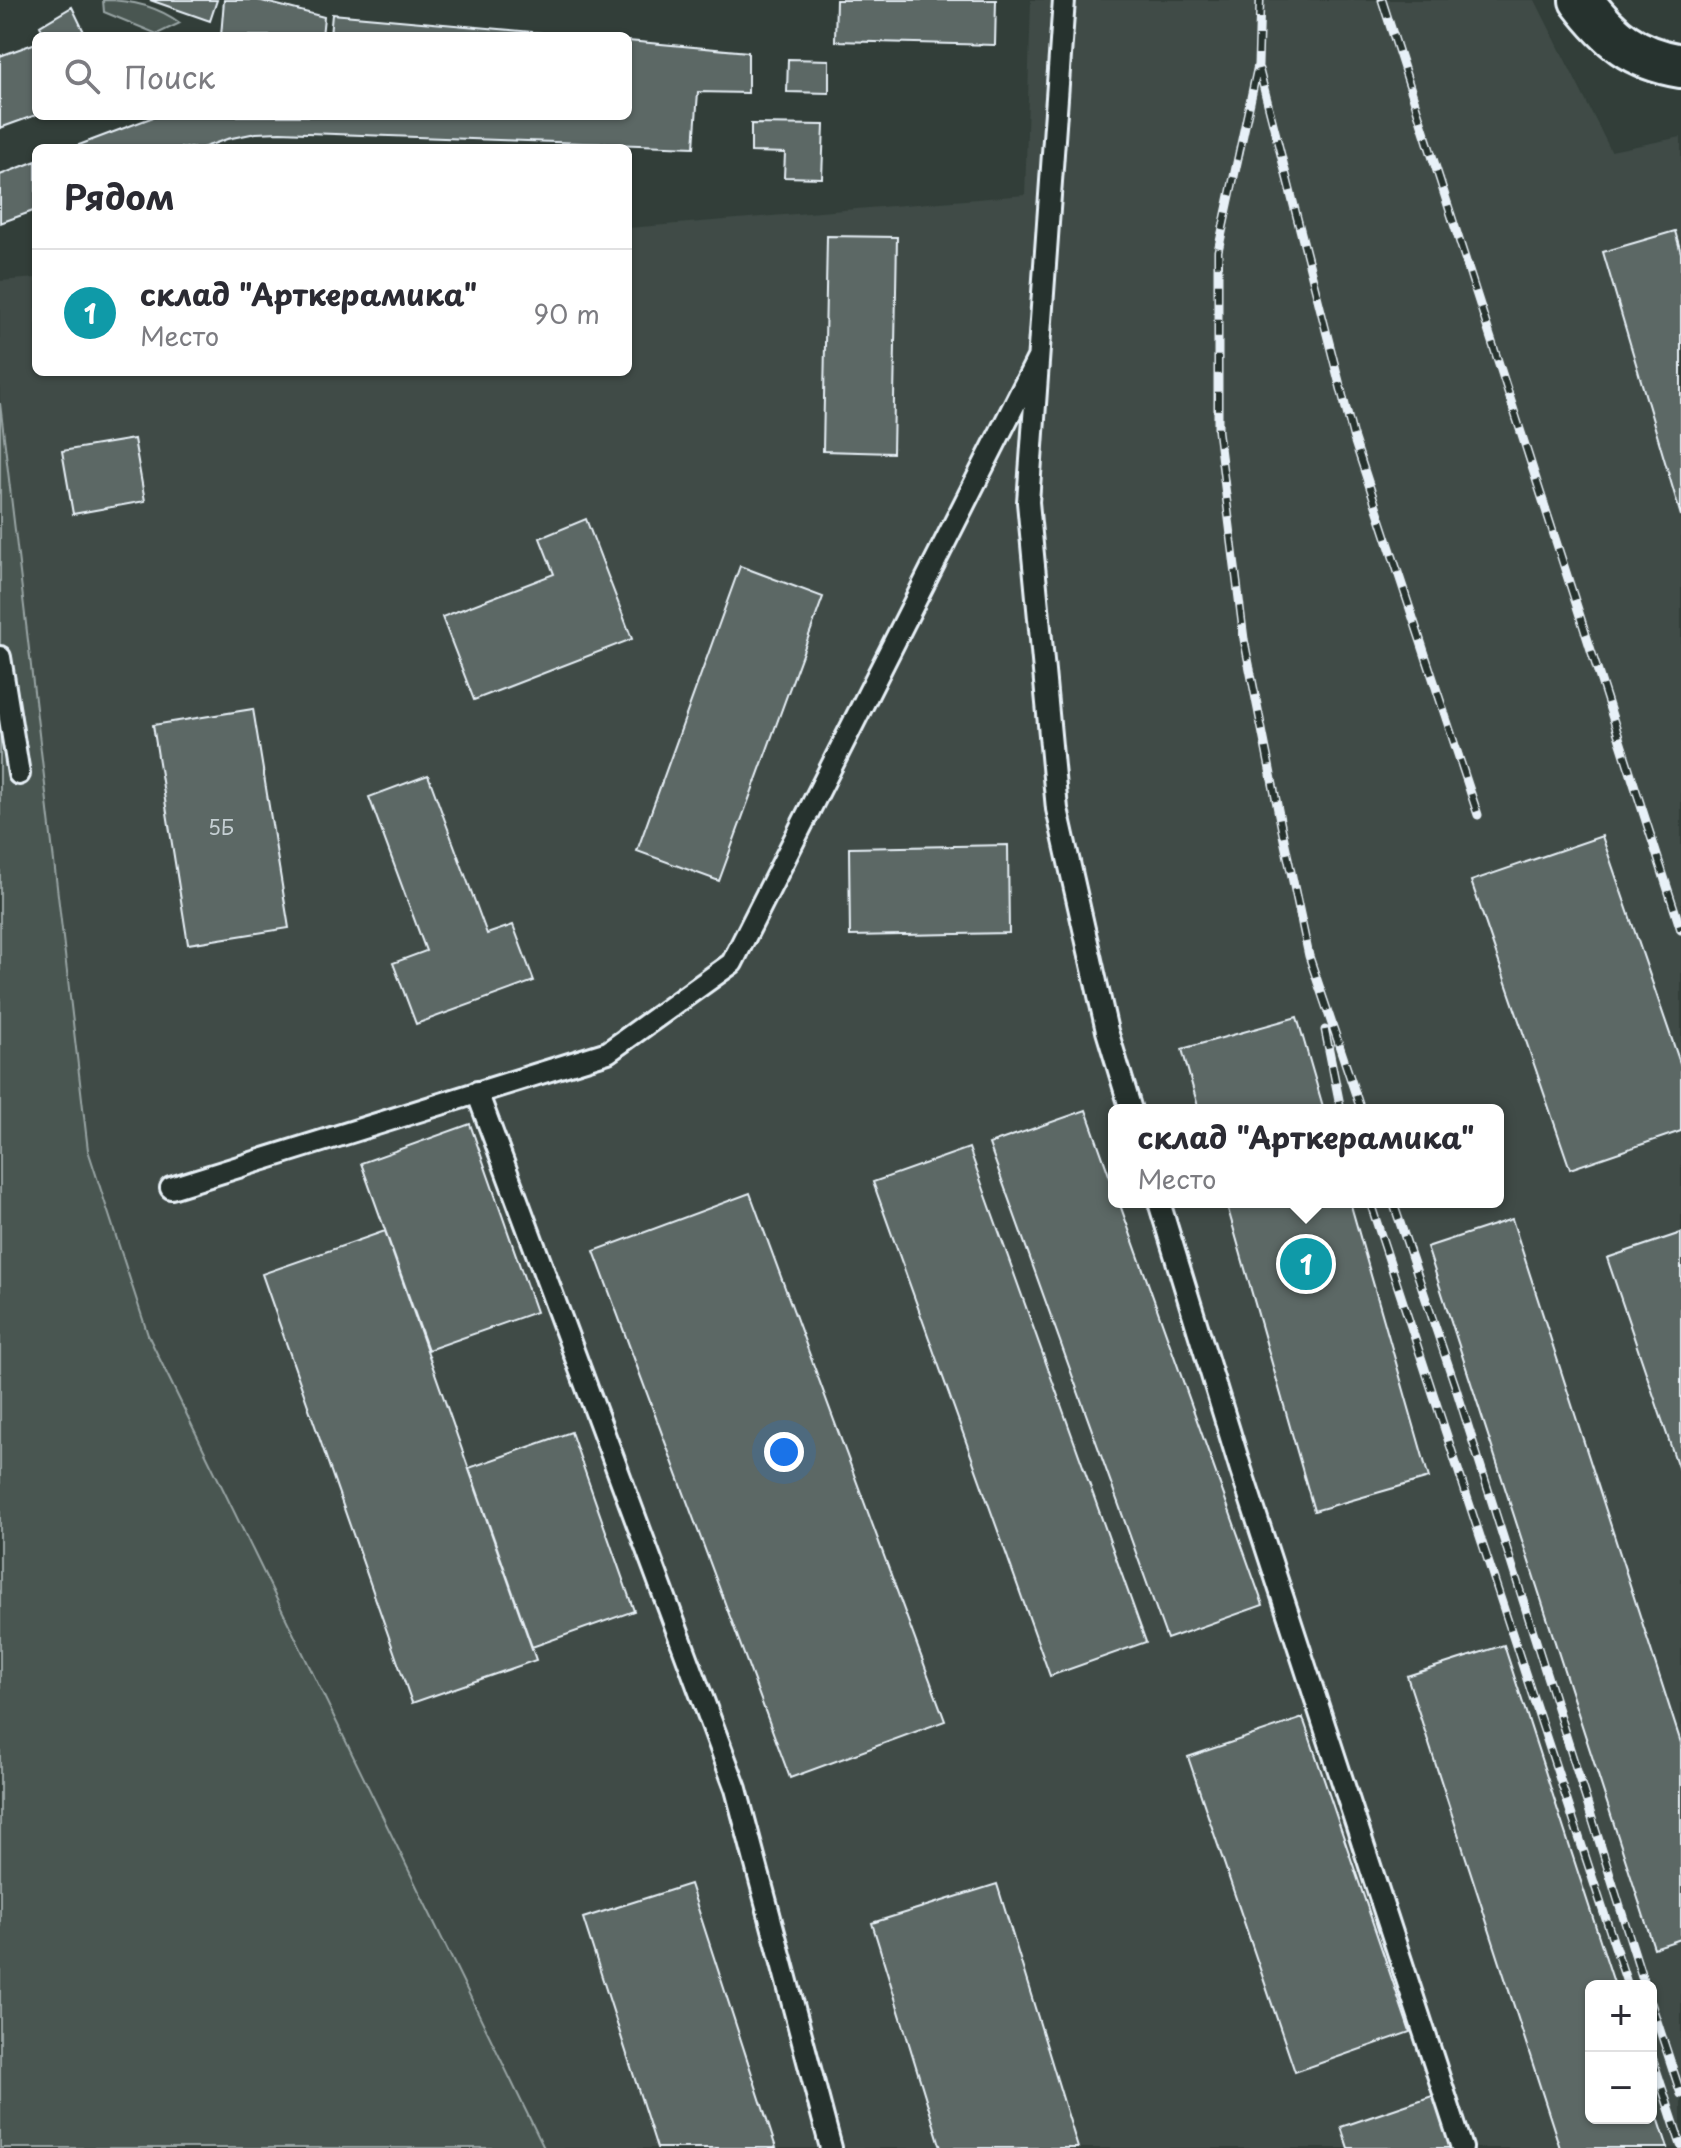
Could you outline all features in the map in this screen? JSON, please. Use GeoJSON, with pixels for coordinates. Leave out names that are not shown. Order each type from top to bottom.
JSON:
{"type":"FeatureCollection","features":[{"type":"Feature","properties":{"kind":"street"},"geometry":{"type":"LineString","coordinates":[[1581,0],[1604,30],[1652,61],[1681,66]]}},
{"type":"Feature","properties":{"kind":"lane"},"geometry":{"type":"LineString","coordinates":[[1064,0],[1028,502],[1057,809],[1107,1031],[1129,1104]]}},
{"type":"Feature","properties":{"kind":"lane"},"geometry":{"type":"LineString","coordinates":[[171,1188],[608,1052],[732,963],[1038,358]]}},
{"type":"Feature","properties":{"kind":"lane"},"geometry":{"type":"LineString","coordinates":[[0,657],[19,774]]}},
{"type":"Feature","properties":{"kind":"lane"},"geometry":{"type":"LineString","coordinates":[[477,1092],[736,1789],[831,2148]]}},
{"type":"Feature","properties":{"kind":"lane"},"geometry":{"type":"LineString","coordinates":[[1161,1208],[1241,1470],[1462,2148]]}},
{"type":"Feature","properties":{"kind":"shaded area"},"geometry":{"type":"Polygon","coordinates":[[[103,0],[124,1],[162,12],[180,23],[161,32],[152,32],[104,12],[103,0]]]}},
{"type":"Feature","properties":{"kind":"shaded area"},"geometry":{"type":"Polygon","coordinates":[[[1031,0],[1535,0],[1611,151],[1681,137],[1681,2148],[544,2148],[148,1335],[88,1150],[0,403],[0,281],[32,278],[32,376],[632,376],[632,228],[1025,195],[1031,0]]]}},
{"type":"Feature","properties":{"kind":"shaded area"},"geometry":{"type":"Polygon","coordinates":[[[0,403],[88,1150],[148,1335],[544,2148],[0,2148],[0,403]]]}},
{"type":"Feature","properties":{"kind":"building"},"geometry":{"type":"Polygon","coordinates":[[[150,0],[217,0],[210,21],[150,0]]]}},
{"type":"Feature","properties":{"kind":"building"},"geometry":{"type":"Polygon","coordinates":[[[224,0],[258,0],[324,17],[322,32],[221,32],[224,0]]]}},
{"type":"Feature","properties":{"kind":"building"},"geometry":{"type":"Polygon","coordinates":[[[836,0],[996,0],[995,45],[835,41],[836,0]]]}},
{"type":"Feature","properties":{"kind":"building"},"geometry":{"type":"Polygon","coordinates":[[[72,7],[84,32],[43,32],[40,26],[72,7]]]}},
{"type":"Feature","properties":{"kind":"building"},"geometry":{"type":"Polygon","coordinates":[[[332,14],[532,32],[330,32],[332,14]]]}},
{"type":"Feature","properties":{"kind":"building"},"geometry":{"type":"Polygon","coordinates":[[[632,41],[748,52],[748,93],[698,92],[694,147],[280,132],[256,133],[213,144],[82,144],[145,120],[632,120],[632,41]]]}},
{"type":"Feature","properties":{"kind":"building"},"geometry":{"type":"Polygon","coordinates":[[[32,44],[32,116],[0,128],[0,56],[32,44]]]}},
{"type":"Feature","properties":{"kind":"building"},"geometry":{"type":"Polygon","coordinates":[[[788,59],[829,60],[829,93],[787,92],[788,59]]]}},
{"type":"Feature","properties":{"kind":"building"},"geometry":{"type":"Polygon","coordinates":[[[751,124],[824,125],[822,178],[784,177],[785,153],[751,152],[751,124]]]}},
{"type":"Feature","properties":{"kind":"building"},"geometry":{"type":"Polygon","coordinates":[[[32,163],[32,211],[0,223],[0,175],[32,163]]]}},
{"type":"Feature","properties":{"kind":"building"},"geometry":{"type":"Polygon","coordinates":[[[1675,231],[1681,253],[1681,516],[1603,252],[1675,231]]]}},
{"type":"Feature","properties":{"kind":"building"},"geometry":{"type":"Polygon","coordinates":[[[827,236],[897,237],[893,453],[823,451],[827,236]]]}},
{"type":"Feature","properties":{"kind":"building"},"geometry":{"type":"Polygon","coordinates":[[[134,439],[145,501],[73,514],[62,451],[134,439]]]}},
{"type":"Feature","properties":{"kind":"building"},"geometry":{"type":"Polygon","coordinates":[[[586,519],[632,639],[474,700],[442,617],[554,574],[540,538],[586,519]]]}},
{"type":"Feature","properties":{"kind":"building"},"geometry":{"type":"Polygon","coordinates":[[[740,566],[823,597],[719,881],[637,851],[740,566]]]}},
{"type":"Feature","properties":{"kind":"building"},"geometry":{"type":"Polygon","coordinates":[[[253,709],[289,928],[188,944],[153,725],[253,709]]]}},
{"type":"Feature","properties":{"kind":"building"},"geometry":{"type":"Polygon","coordinates":[[[428,775],[487,934],[513,925],[534,981],[416,1024],[393,963],[426,951],[369,797],[428,775]]]}},
{"type":"Feature","properties":{"kind":"building"},"geometry":{"type":"Polygon","coordinates":[[[1602,836],[1681,1066],[1681,1131],[1570,1169],[1471,881],[1602,836]]]}},
{"type":"Feature","properties":{"kind":"building"},"geometry":{"type":"Polygon","coordinates":[[[1008,845],[1009,933],[850,936],[849,848],[1008,845]]]}},
{"type":"Feature","properties":{"kind":"building"},"geometry":{"type":"Polygon","coordinates":[[[1297,1017],[1322,1104],[1197,1104],[1182,1049],[1297,1017]]]}},
{"type":"Feature","properties":{"kind":"building"},"geometry":{"type":"Polygon","coordinates":[[[1086,1110],[1108,1172],[1108,1208],[1121,1208],[1263,1605],[1167,1639],[989,1144],[1086,1110]]]}},
{"type":"Feature","properties":{"kind":"building"},"geometry":{"type":"Polygon","coordinates":[[[470,1124],[536,1312],[428,1350],[361,1163],[470,1124]]]}},
{"type":"Feature","properties":{"kind":"building"},"geometry":{"type":"Polygon","coordinates":[[[969,1148],[1146,1642],[1050,1676],[873,1182],[969,1148]]]}},
{"type":"Feature","properties":{"kind":"building"},"geometry":{"type":"Polygon","coordinates":[[[750,1193],[945,1721],[790,1778],[594,1251],[750,1193]]]}},
{"type":"Feature","properties":{"kind":"building"},"geometry":{"type":"Polygon","coordinates":[[[1228,1208],[1352,1208],[1429,1478],[1314,1511],[1228,1208]]]}},
{"type":"Feature","properties":{"kind":"building"},"geometry":{"type":"Polygon","coordinates":[[[1512,1219],[1681,1743],[1681,1939],[1654,1948],[1427,1247],[1512,1219]]]}},
{"type":"Feature","properties":{"kind":"building"},"geometry":{"type":"Polygon","coordinates":[[[385,1231],[536,1660],[412,1703],[262,1274],[385,1231]]]}},
{"type":"Feature","properties":{"kind":"building"},"geometry":{"type":"Polygon","coordinates":[[[1681,1233],[1681,1476],[1607,1258],[1681,1233]]]}},
{"type":"Feature","properties":{"kind":"building"},"geometry":{"type":"Polygon","coordinates":[[[571,1432],[634,1611],[532,1647],[469,1468],[571,1432]]]}},
{"type":"Feature","properties":{"kind":"building"},"geometry":{"type":"Polygon","coordinates":[[[1504,1645],[1613,1980],[1585,1980],[1585,2124],[1657,2124],[1657,2114],[1668,2148],[1560,2148],[1407,1676],[1504,1645]]]}},
{"type":"Feature","properties":{"kind":"building"},"geometry":{"type":"Polygon","coordinates":[[[1303,1718],[1410,2032],[1295,2072],[1188,1757],[1303,1718]]]}},
{"type":"Feature","properties":{"kind":"building"},"geometry":{"type":"Polygon","coordinates":[[[690,1884],[776,2148],[657,2148],[583,1918],[690,1884]]]}},
{"type":"Feature","properties":{"kind":"building"},"geometry":{"type":"Polygon","coordinates":[[[997,1884],[1078,2148],[941,2148],[872,1923],[997,1884]]]}},
{"type":"Feature","properties":{"kind":"building"},"geometry":{"type":"Polygon","coordinates":[[[1438,2094],[1456,2148],[1348,2148],[1341,2127],[1438,2094]]]}},
{"type":"Feature","properties":{"kind":"railway"},"geometry":{"type":"LineString","coordinates":[[1260,0],[1258,65],[1218,251],[1218,431],[1244,639],[1282,830],[1309,956],[1359,1104]]}},
{"type":"Feature","properties":{"kind":"railway"},"geometry":{"type":"LineString","coordinates":[[1382,0],[1681,930]]}},
{"type":"Feature","properties":{"kind":"railway"},"geometry":{"type":"LineString","coordinates":[[1259,69],[1353,436],[1478,815]]}},
{"type":"Feature","properties":{"kind":"railway"},"geometry":{"type":"LineString","coordinates":[[1325,1030],[1340,1104]]}},
{"type":"Feature","properties":{"kind":"railway"},"geometry":{"type":"LineString","coordinates":[[1372,1208],[1626,1980]]}},
{"type":"Feature","properties":{"kind":"railway"},"geometry":{"type":"LineString","coordinates":[[1395,1208],[1455,1385],[1643,1980]]}},
{"type":"Feature","properties":{"kind":"railway"},"geometry":{"type":"LineString","coordinates":[[1657,2021],[1681,2094]]}},
{"type":"Feature","properties":{"kind":"railway"},"geometry":{"type":"LineString","coordinates":[[1657,2072],[1681,2145]]}},
{"type":"Feature","properties":{"kind":"place","name":"склад \"Арткерамика\""},"geometry":{"type":"Point","coordinates":[1306,1264]}}]}
